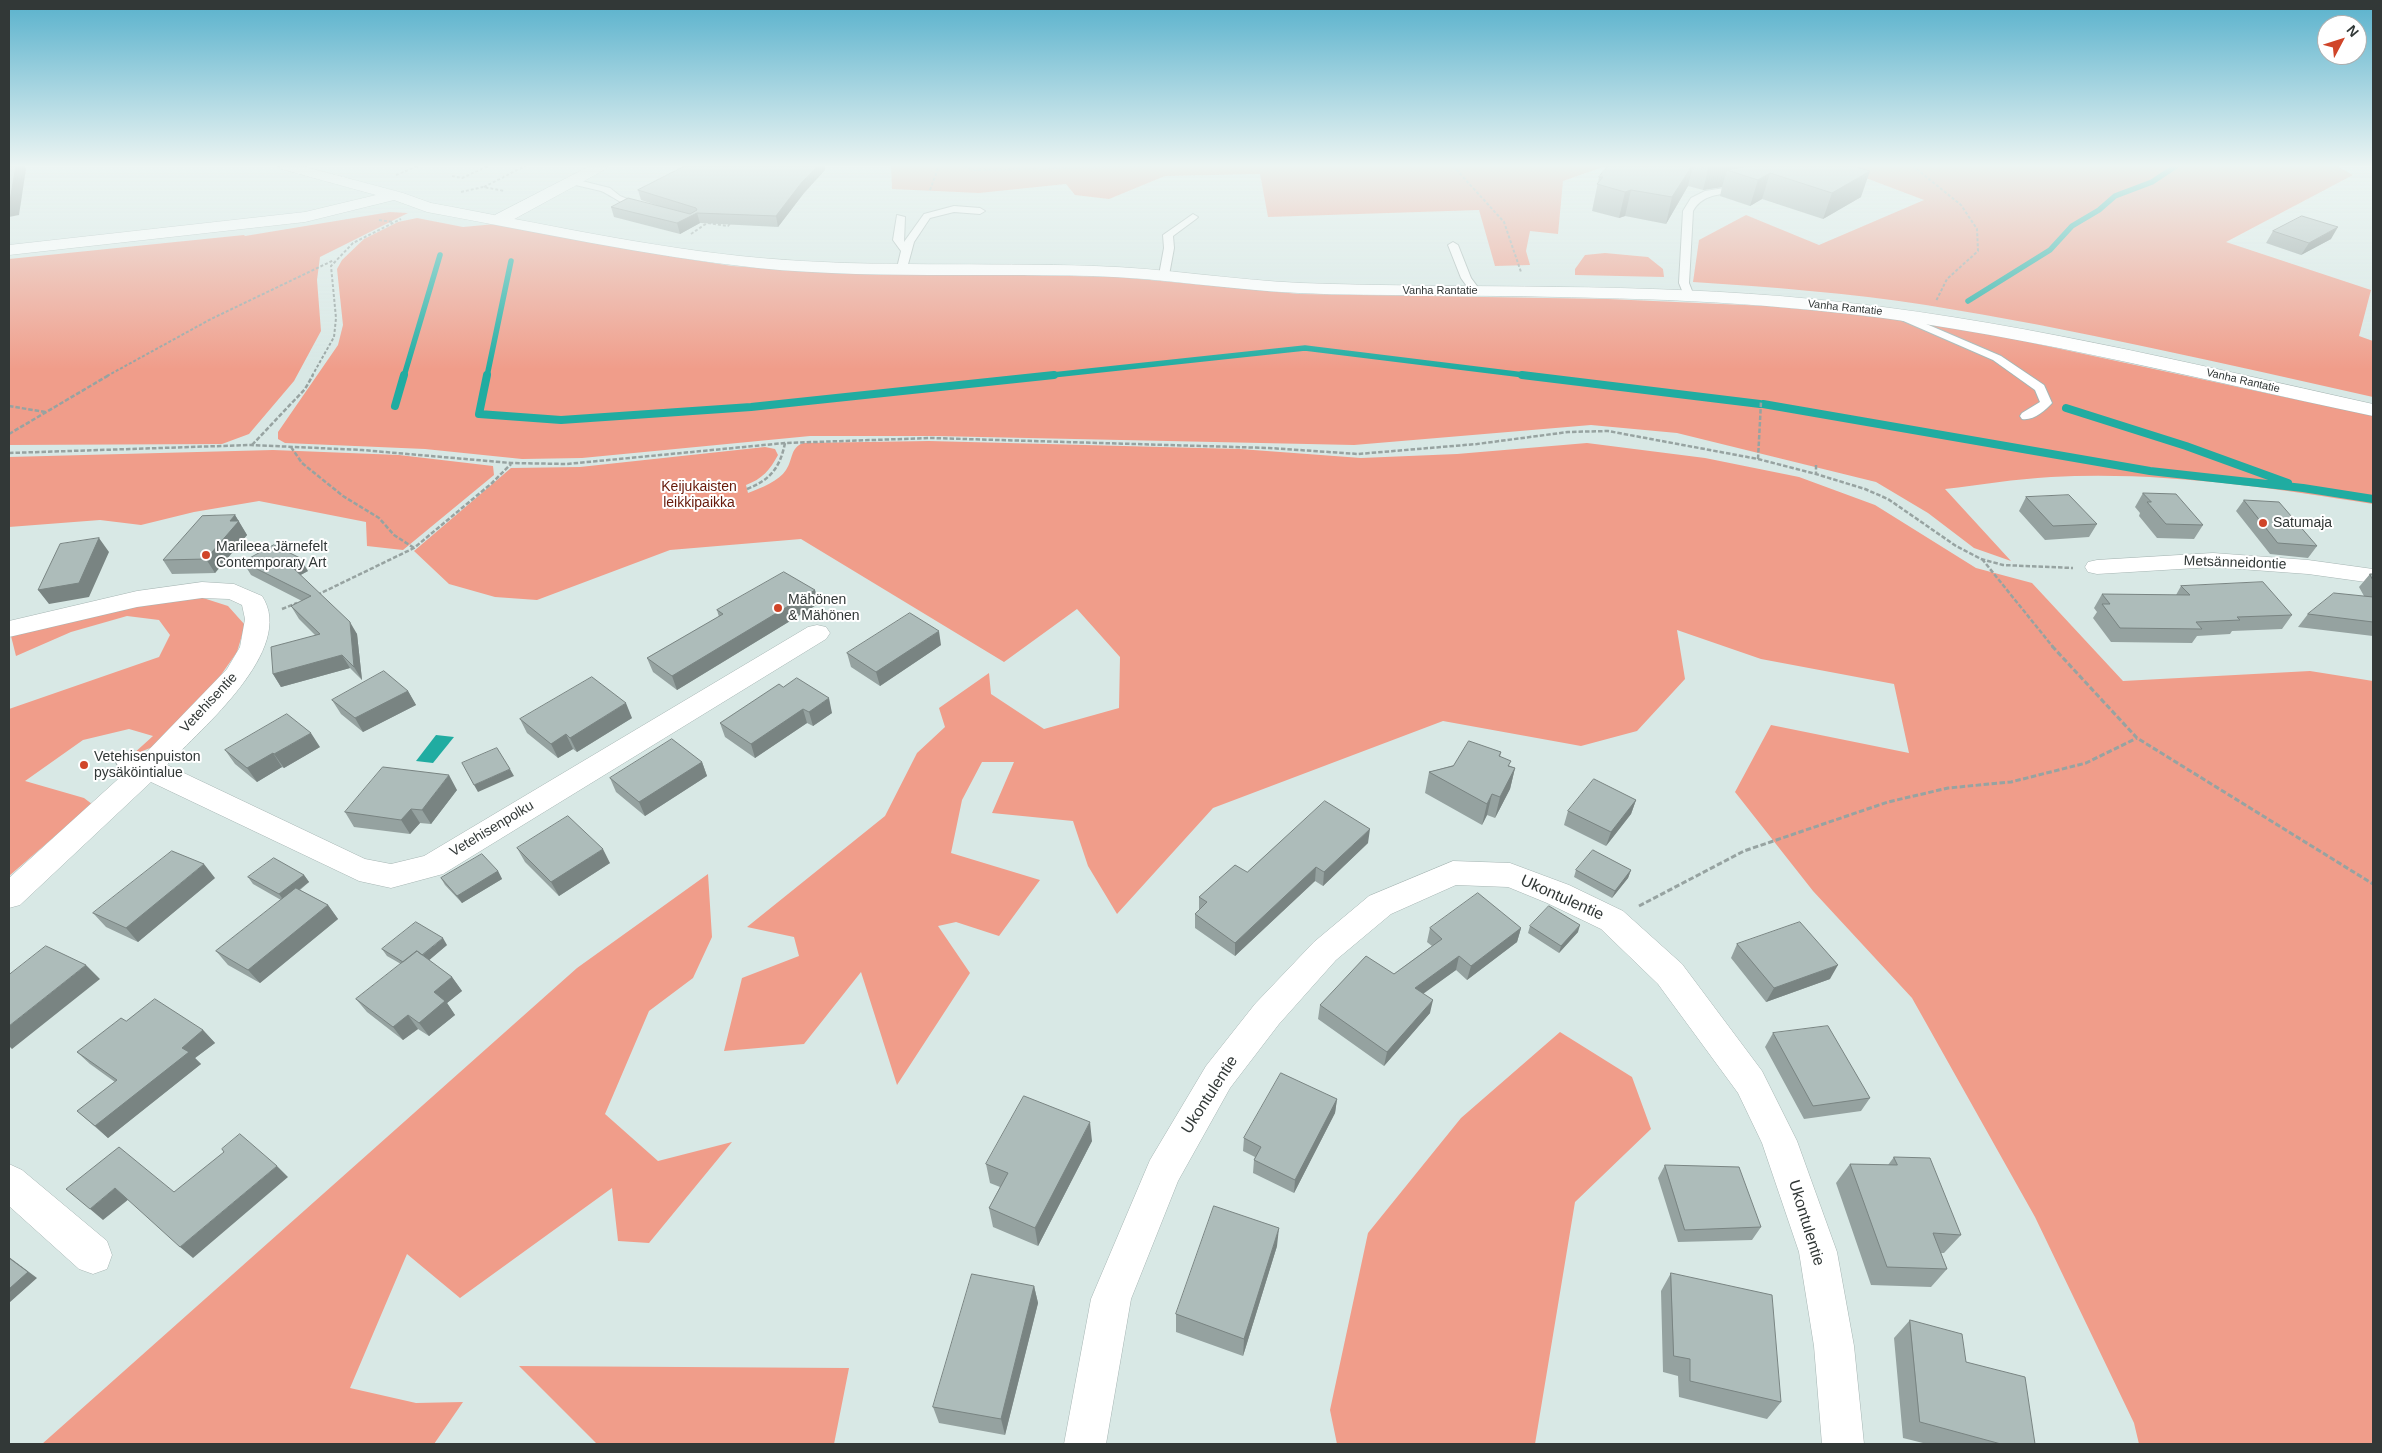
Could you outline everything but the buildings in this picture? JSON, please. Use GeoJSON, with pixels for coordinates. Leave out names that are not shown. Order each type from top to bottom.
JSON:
{"type":"FeatureCollection","features":[{"type":"Feature","properties":{"kind":"street"},"geometry":{"type":"LineString","coordinates":[[9,250],[154,234]]}},
{"type":"Feature","properties":{"kind":"street","name":"Vanha Rantatie"},"geometry":{"type":"LineString","coordinates":[[580,234],[720,260],[801,266],[904,259],[1032,269],[1164,275],[1296,288],[1475,290],[1689,296],[1810,304],[1987,328],[2076,345],[2373,410]]}},
{"type":"Feature","properties":{"kind":"street","name":"Metsänneidontie"},"geometry":{"type":"LineString","coordinates":[[2097,567],[2213,560],[2308,566],[2373,576]]}},
{"type":"Feature","properties":{"kind":"street"},"geometry":{"type":"LineString","coordinates":[[9,629],[137,599],[202,590],[234,592],[253,601],[258,619]]}},
{"type":"Feature","properties":{"kind":"street","name":"Vetehisentie"},"geometry":{"type":"LineString","coordinates":[[9,896],[136,765],[237,675],[253,647],[258,619]]}},
{"type":"Feature","properties":{"kind":"street","name":"Vetehisenpolku"},"geometry":{"type":"LineString","coordinates":[[136,765],[359,869],[390,876],[432,866],[818,633]]}},
{"type":"Feature","properties":{"kind":"street","name":"Ukontulentie"},"geometry":{"type":"LineString","coordinates":[[1085,1444],[1112,1299],[1163,1172],[1218,1077],[1267,1014],[1325,950],[1380,905],[1453,873],[1510,875],[1558,894],[1612,920],[1670,974],[1750,1082],[1779,1141],[1818,1252],[1834,1346],[1843,1444]]}},
{"type":"Feature","properties":{"kind":"street"},"geometry":{"type":"LineString","coordinates":[[9,1182],[92,1255]]}},
{"type":"Feature","properties":{"kind":"lane"},"geometry":{"type":"LineString","coordinates":[[899,234],[898,240],[904,259]]}},
{"type":"Feature","properties":{"kind":"lane"},"geometry":{"type":"LineString","coordinates":[[904,259],[909,242],[915,234]]}},
{"type":"Feature","properties":{"kind":"lane"},"geometry":{"type":"LineString","coordinates":[[1164,275],[1169,248],[1168,235],[1170,234]]}},
{"type":"Feature","properties":{"kind":"lane"},"geometry":{"type":"LineString","coordinates":[[1687,234],[1684,283],[1689,296]]}},
{"type":"Feature","properties":{"kind":"lane"},"geometry":{"type":"LineString","coordinates":[[1453,245],[1466,278],[1475,290]]}},
{"type":"Feature","properties":{"kind":"lane"},"geometry":{"type":"LineString","coordinates":[[1894,314],[1997,358],[2040,388],[2046,403],[2035,412],[2026,416]]}},
{"type":"Feature","properties":{"kind":"path"},"geometry":{"type":"LineString","coordinates":[[9,434],[186,332],[303,278],[335,260],[360,239],[370,234]]}},
{"type":"Feature","properties":{"kind":"path"},"geometry":{"type":"LineString","coordinates":[[1508,234],[1523,279]]}},
{"type":"Feature","properties":{"kind":"path"},"geometry":{"type":"LineString","coordinates":[[1934,308],[1937,292],[1950,276],[1978,251],[1977,234]]}},
{"type":"Feature","properties":{"kind":"path"},"geometry":{"type":"LineString","coordinates":[[251,445],[305,389],[334,337],[336,311],[331,266],[335,260]]}},
{"type":"Feature","properties":{"kind":"path"},"geometry":{"type":"LineString","coordinates":[[1758,458],[1762,402]]}},
{"type":"Feature","properties":{"kind":"path"},"geometry":{"type":"LineString","coordinates":[[9,406],[46,412]]}},
{"type":"Feature","properties":{"kind":"path"},"geometry":{"type":"LineString","coordinates":[[9,453],[251,445],[454,456],[511,464],[567,464],[785,443],[931,438],[1269,448],[1358,454],[1477,444],[1568,432],[1608,432],[1758,458],[1865,489],[1888,500],[1956,546],[1981,559],[2003,565],[2097,567]]}},
{"type":"Feature","properties":{"kind":"path"},"geometry":{"type":"LineString","coordinates":[[747,490],[763,482],[780,467],[785,443]]}},
{"type":"Feature","properties":{"kind":"path"},"geometry":{"type":"LineString","coordinates":[[291,447],[302,464],[343,496],[379,518],[394,535],[414,548]]}},
{"type":"Feature","properties":{"kind":"path"},"geometry":{"type":"LineString","coordinates":[[312,597],[414,548],[492,483],[511,464]]}},
{"type":"Feature","properties":{"kind":"path"},"geometry":{"type":"LineString","coordinates":[[1816,465],[1816,474]]}},
{"type":"Feature","properties":{"kind":"path"},"geometry":{"type":"LineString","coordinates":[[1981,559],[2000,579],[2058,654],[2137,738],[2373,884]]}},
{"type":"Feature","properties":{"kind":"path"},"geometry":{"type":"LineString","coordinates":[[258,619],[303,600]]}},
{"type":"Feature","properties":{"kind":"path"},"geometry":{"type":"LineString","coordinates":[[1612,920],[1744,851],[1888,802],[1948,788],[2011,782],[2086,764],[2137,738]]}},
{"type":"Feature","properties":{"kind":"green space"},"geometry":{"type":"Polygon","coordinates":[[[258,234],[366,234],[320,257],[317,280],[321,331],[294,381],[249,434],[222,444],[9,445],[9,259],[258,234]]]}},
{"type":"Feature","properties":{"kind":"green space"},"geometry":{"type":"Polygon","coordinates":[[[374,234],[548,234],[732,266],[788,270],[1118,277],[1299,294],[1608,299],[1767,306],[1930,321],[2373,416],[2373,504],[2253,486],[2132,476],[2051,477],[1945,489],[2011,561],[1974,548],[1928,513],[1876,482],[1677,433],[1591,425],[1354,445],[935,436],[810,436],[582,458],[522,459],[425,449],[285,443],[278,439],[278,432],[338,345],[343,325],[337,269],[342,260],[364,239],[374,234]]]}},
{"type":"Feature","properties":{"kind":"green space"},"geometry":{"type":"Polygon","coordinates":[[[1486,234],[1529,234],[1526,251],[1530,265],[1495,266],[1486,234]]]}},
{"type":"Feature","properties":{"kind":"green space"},"geometry":{"type":"Polygon","coordinates":[[[1711,234],[1792,234],[1819,245],[1845,234],[2242,234],[2226,242],[2371,290],[2359,336],[2373,341],[2373,397],[2150,348],[1982,314],[1839,294],[1693,282],[1699,240],[1711,234]]]}},
{"type":"Feature","properties":{"kind":"green space"},"geometry":{"type":"Polygon","coordinates":[[[1605,253],[1648,257],[1663,269],[1664,277],[1575,275],[1575,269],[1585,255],[1605,253]]]}},
{"type":"Feature","properties":{"kind":"green space","name":"Keijukaisten leikkipaikka"},"geometry":{"type":"Polygon","coordinates":[[[929,441],[1240,449],[1361,458],[1457,454],[1587,443],[1705,458],[1799,477],[1875,505],[1976,568],[2032,583],[2123,681],[2310,671],[2373,681],[2373,1444],[2139,1444],[2134,1423],[2035,1217],[1912,998],[1813,891],[1735,792],[1771,725],[1909,753],[1894,684],[1761,659],[1677,630],[1685,679],[1637,731],[1581,746],[1443,721],[1213,808],[1117,914],[1088,866],[1073,821],[992,813],[1014,762],[982,762],[962,800],[951,853],[1040,880],[999,936],[956,922],[938,926],[970,973],[897,1085],[861,972],[804,1044],[724,1051],[742,978],[799,956],[794,937],[747,927],[885,816],[917,753],[945,727],[939,708],[989,673],[991,694],[1044,729],[1119,708],[1120,657],[1077,609],[1004,662],[801,539],[670,550],[537,600],[495,597],[449,584],[414,551],[511,468],[580,467],[765,447],[775,449],[778,455],[769,470],[752,483],[746,485],[748,493],[779,478],[788,466],[796,448],[803,443],[929,441]]]}},
{"type":"Feature","properties":{"kind":"green space"},"geometry":{"type":"Polygon","coordinates":[[[273,450],[399,455],[493,466],[494,475],[403,550],[367,546],[366,522],[259,501],[194,512],[141,525],[100,520],[9,527],[9,457],[273,450]]]}},
{"type":"Feature","properties":{"kind":"green space"},"geometry":{"type":"Polygon","coordinates":[[[200,597],[228,606],[245,625],[237,652],[216,682],[158,745],[132,755],[153,736],[129,729],[83,740],[25,781],[84,798],[92,804],[9,876],[9,709],[159,657],[170,635],[159,620],[127,616],[71,632],[16,656],[10,632],[157,600],[200,597]]]}},
{"type":"Feature","properties":{"kind":"green space"},"geometry":{"type":"Polygon","coordinates":[[[708,874],[712,937],[693,978],[649,1011],[605,1114],[658,1161],[732,1142],[649,1243],[618,1241],[612,1188],[460,1298],[407,1254],[350,1388],[416,1403],[463,1402],[434,1444],[42,1444],[577,968],[708,874]]]}},
{"type":"Feature","properties":{"kind":"green space"},"geometry":{"type":"Polygon","coordinates":[[[1560,1032],[1632,1077],[1651,1129],[1575,1202],[1535,1444],[1337,1444],[1330,1410],[1368,1233],[1461,1118],[1560,1032]]]}},
{"type":"Feature","properties":{"kind":"green space"},"geometry":{"type":"Polygon","coordinates":[[[519,1366],[849,1368],[834,1444],[597,1444],[519,1366]]]}},
{"type":"Feature","properties":{"kind":"water"},"geometry":{"type":"Polygon","coordinates":[[[436,735],[454,737],[433,763],[416,761],[436,735]]]}},
{"type":"Feature","properties":{"kind":"waterway"},"geometry":{"type":"LineString","coordinates":[[1968,301],[2050,250],[2065,234]]}},
{"type":"Feature","properties":{"kind":"waterway"},"geometry":{"type":"LineString","coordinates":[[404,376],[440,255]]}},
{"type":"Feature","properties":{"kind":"waterway"},"geometry":{"type":"LineString","coordinates":[[487,376],[511,261]]}},
{"type":"Feature","properties":{"kind":"waterway"},"geometry":{"type":"LineString","coordinates":[[1043,376],[1305,348],[1532,376]]}},
{"type":"Feature","properties":{"kind":"waterway"},"geometry":{"type":"LineString","coordinates":[[395,406],[404,375]]}},
{"type":"Feature","properties":{"kind":"waterway"},"geometry":{"type":"LineString","coordinates":[[487,375],[479,414],[561,420],[751,407],[1054,375]]}},
{"type":"Feature","properties":{"kind":"waterway"},"geometry":{"type":"LineString","coordinates":[[1522,375],[1760,404]]}},
{"type":"Feature","properties":{"kind":"waterway"},"geometry":{"type":"LineString","coordinates":[[1763,404],[2150,471],[2303,488],[2373,499]]}},
{"type":"Feature","properties":{"kind":"waterway"},"geometry":{"type":"LineString","coordinates":[[2066,408],[2186,446],[2288,483]]}},
{"type":"Feature","properties":{"kind":"place","name":"Satumaja"},"geometry":{"type":"Point","coordinates":[2263,523]}},
{"type":"Feature","properties":{"kind":"place","name":"Marileea Järnefelt Contemporary Art"},"geometry":{"type":"Point","coordinates":[206,555]}},
{"type":"Feature","properties":{"kind":"place","name":"Mähönen & Mähönen"},"geometry":{"type":"Point","coordinates":[778,608]}},
{"type":"Feature","properties":{"kind":"place","name":"Vetehisenpuiston pysäköintialue"},"geometry":{"type":"Point","coordinates":[84,765]}}]}
